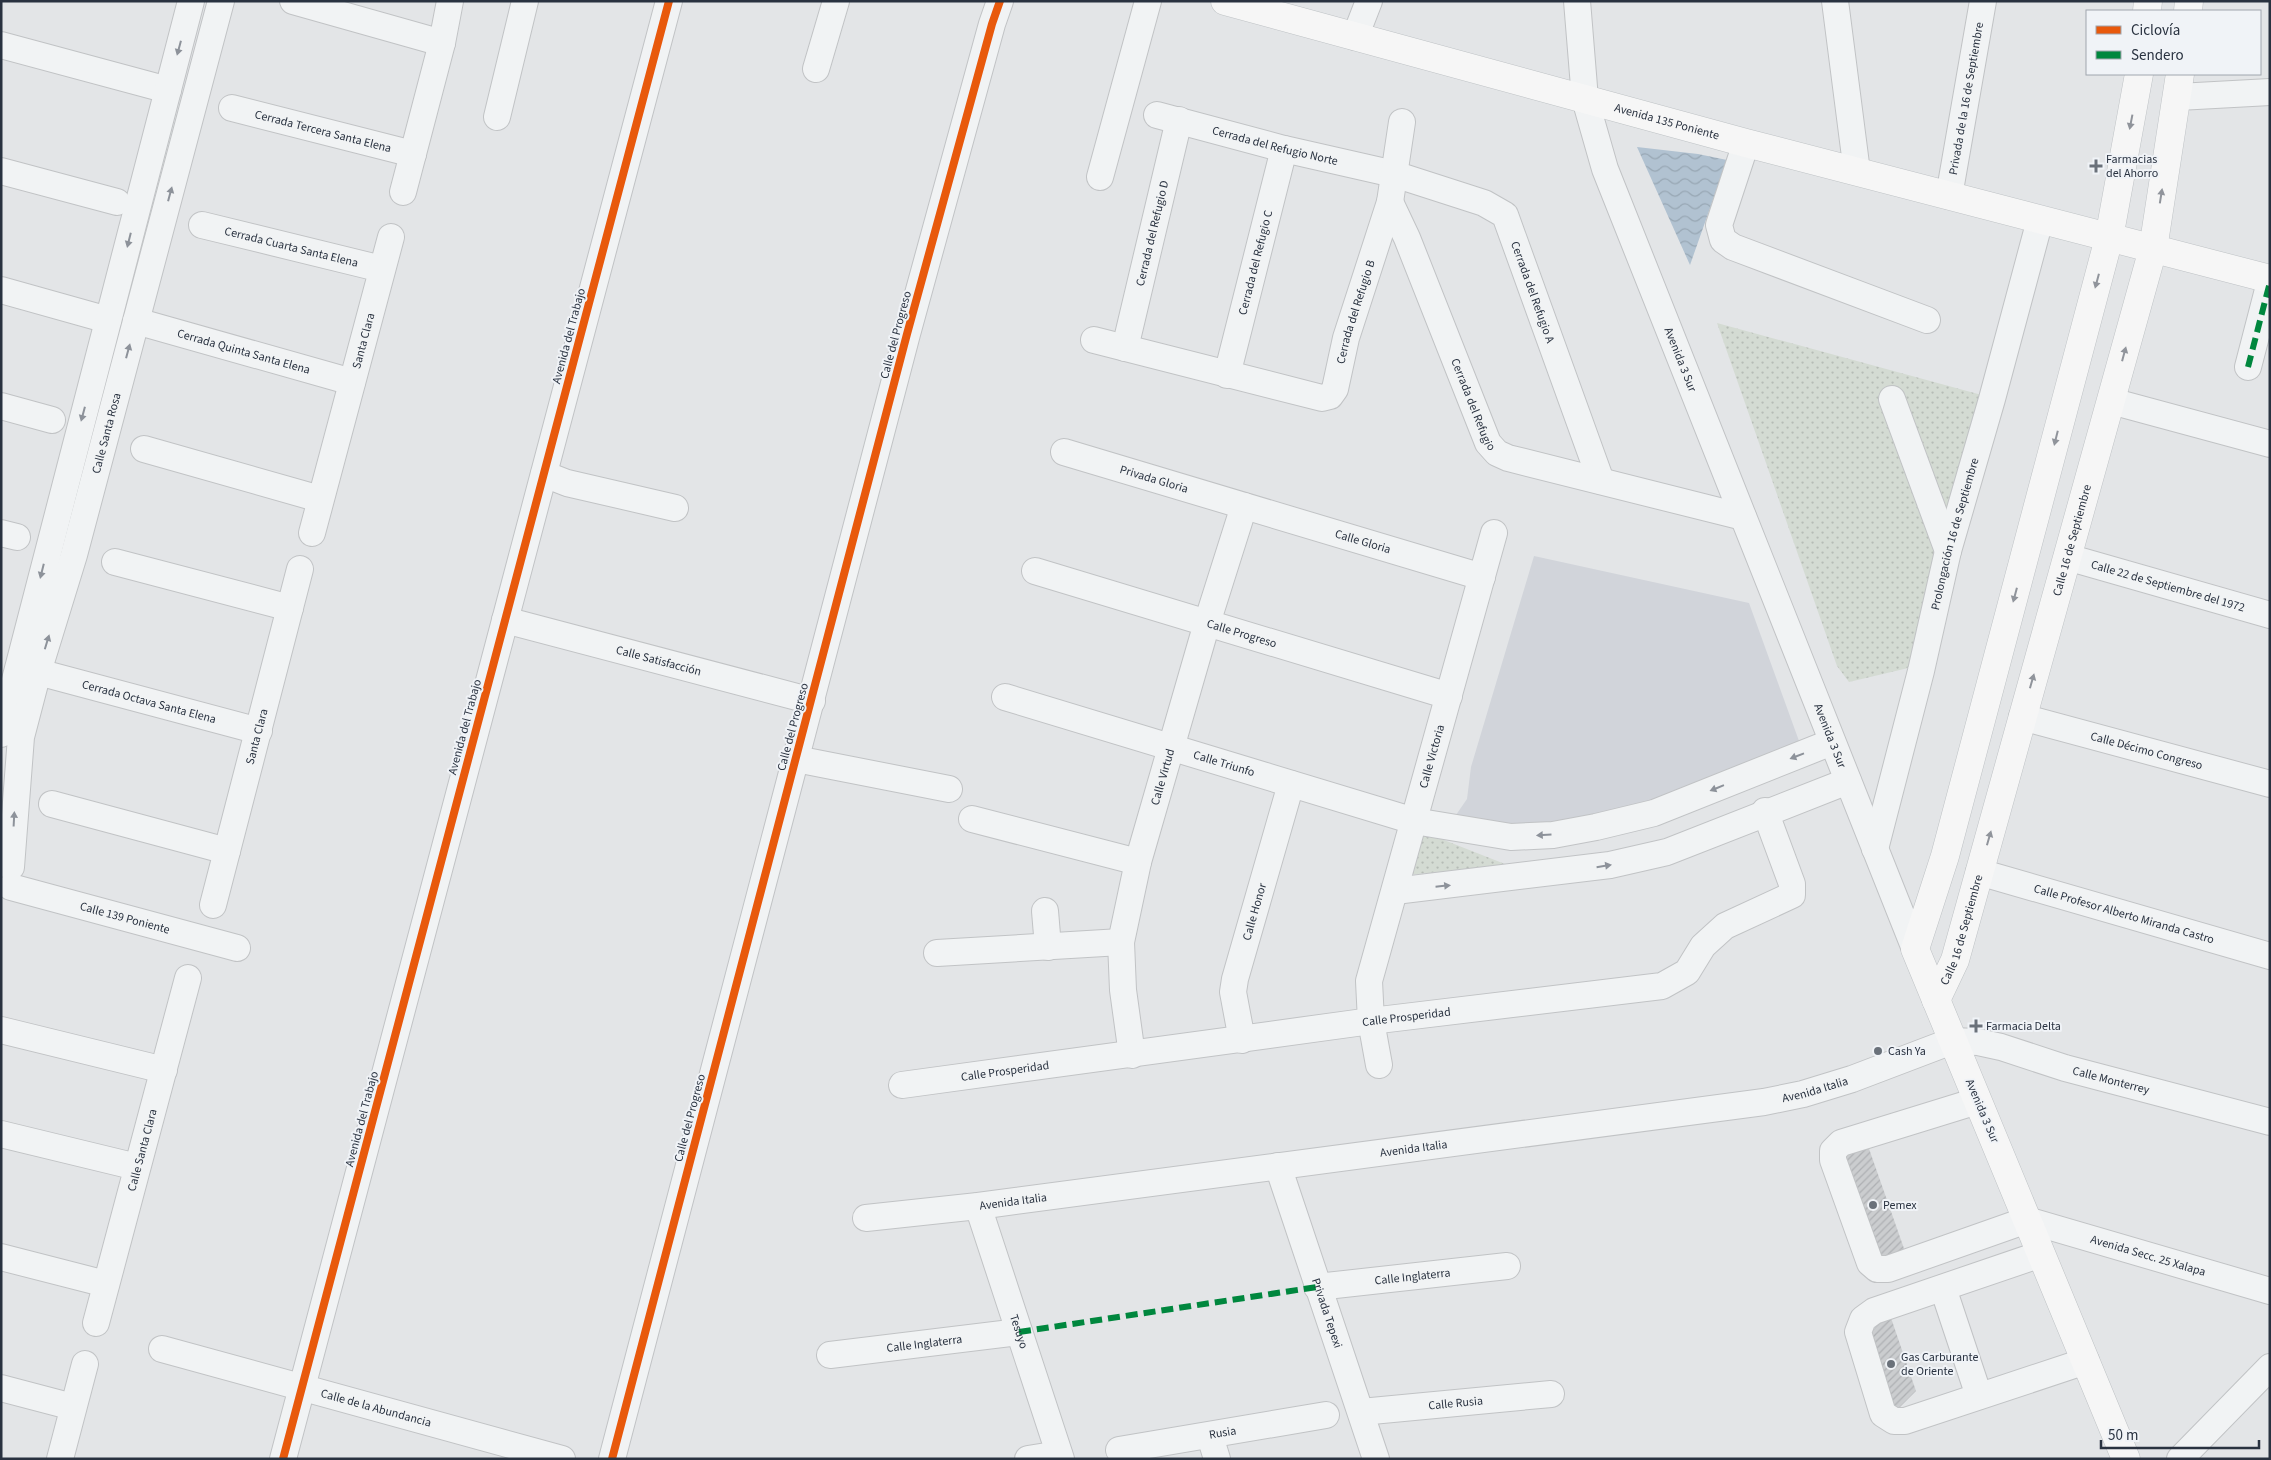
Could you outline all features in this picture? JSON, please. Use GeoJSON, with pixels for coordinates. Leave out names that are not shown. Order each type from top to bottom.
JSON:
{"type":"FeatureCollection","features":[{"type":"Feature","properties":{"kind":"main road","name":"Avenida 135 Poniente"},"geometry":{"type":"LineString","coordinates":[[1225,1],[1746,143],[2270,281]]}},
{"type":"Feature","properties":{"kind":"main road"},"geometry":{"type":"LineString","coordinates":[[1915,949],[1945,856],[2109,238],[2139,75]]}},
{"type":"Feature","properties":{"kind":"main road","name":"Calle 16 de Septiembre"},"geometry":{"type":"LineString","coordinates":[[1936,1000],[1955,960],[2153,249],[2179,86]]}},
{"type":"Feature","properties":{"kind":"main road","name":"Avenida 3 Sur"},"geometry":{"type":"LineString","coordinates":[[1915,949],[2126,1459]]}},
{"type":"Feature","properties":{"kind":"street","name":"Calle Santa Rosa"},"geometry":{"type":"LineString","coordinates":[[1,734],[191,1]]}},
{"type":"Feature","properties":{"kind":"street","name":"Calle Santa Rosa"},"geometry":{"type":"LineString","coordinates":[[6,877],[21,737],[18,670],[74,555],[221,1]]}},
{"type":"Feature","properties":{"kind":"street"},"geometry":{"type":"LineString","coordinates":[[292,1],[442,43]]}},
{"type":"Feature","properties":{"kind":"street"},"geometry":{"type":"LineString","coordinates":[[403,192],[442,43],[450,1]]}},
{"type":"Feature","properties":{"kind":"street"},"geometry":{"type":"LineString","coordinates":[[496,117],[525,1]]}},
{"type":"Feature","properties":{"kind":"street","name":"Avenida del Trabajo"},"geometry":{"type":"LineString","coordinates":[[283,1459],[669,1]]}},
{"type":"Feature","properties":{"kind":"street"},"geometry":{"type":"LineString","coordinates":[[816,69],[836,1]]}},
{"type":"Feature","properties":{"kind":"street","name":"Calle del Progreso"},"geometry":{"type":"LineString","coordinates":[[612,1459],[910,325],[992,24],[1000,1]]}},
{"type":"Feature","properties":{"kind":"street"},"geometry":{"type":"LineString","coordinates":[[1100,177],[1148,1]]}},
{"type":"Feature","properties":{"kind":"street"},"geometry":{"type":"LineString","coordinates":[[1355,37],[1369,1]]}},
{"type":"Feature","properties":{"kind":"street","name":"Avenida 3 Sur"},"geometry":{"type":"LineString","coordinates":[[1577,1],[1585,99],[1605,169],[1915,949]]}},
{"type":"Feature","properties":{"kind":"street"},"geometry":{"type":"LineString","coordinates":[[1835,1],[1857,172]]}},
{"type":"Feature","properties":{"kind":"street","name":"Privada de la 16 de Septiembre"},"geometry":{"type":"LineString","coordinates":[[1949,196],[1983,1]]}},
{"type":"Feature","properties":{"kind":"street"},"geometry":{"type":"LineString","coordinates":[[1,45],[168,90]]}},
{"type":"Feature","properties":{"kind":"street"},"geometry":{"type":"LineString","coordinates":[[2179,86],[2270,92]]}},
{"type":"Feature","properties":{"kind":"street","name":"Cerrada Tercera Santa Elena"},"geometry":{"type":"LineString","coordinates":[[232,108],[412,154]]}},
{"type":"Feature","properties":{"kind":"street","name":"Cerrada del Refugio Norte"},"geometry":{"type":"LineString","coordinates":[[1168,117],[1284,149],[1394,174]]}},
{"type":"Feature","properties":{"kind":"street","name":"Cerrada del Refugio D"},"geometry":{"type":"LineString","coordinates":[[1125,348],[1168,117]]}},
{"type":"Feature","properties":{"kind":"street","name":"Cerrada del Refugio B"},"geometry":{"type":"LineString","coordinates":[[1227,375],[1322,398],[1330,396],[1335,389],[1346,338],[1390,202],[1402,122]]}},
{"type":"Feature","properties":{"kind":"street"},"geometry":{"type":"LineString","coordinates":[[1746,143],[1719,225],[1723,240],[1733,247],[1927,320]]}},
{"type":"Feature","properties":{"kind":"street","name":"Cerrada del Refugio C"},"geometry":{"type":"LineString","coordinates":[[1227,375],[1284,149]]}},
{"type":"Feature","properties":{"kind":"street"},"geometry":{"type":"LineString","coordinates":[[1,171],[117,202]]}},
{"type":"Feature","properties":{"kind":"street","name":"Cerrada del Refugio A"},"geometry":{"type":"LineString","coordinates":[[1394,174],[1484,203],[1505,215],[1601,482]]}},
{"type":"Feature","properties":{"kind":"street","name":"Cerrada del Refugio"},"geometry":{"type":"LineString","coordinates":[[1390,202],[1407,238],[1488,443],[1497,453],[1508,458],[1743,517]]}},
{"type":"Feature","properties":{"kind":"street","name":"Prolongación 16 de Septiembre"},"geometry":{"type":"LineString","coordinates":[[1875,849],[1921,671],[1948,551],[1992,399],[2040,220]]}},
{"type":"Feature","properties":{"kind":"street","name":"Cerrada Cuarta Santa Elena"},"geometry":{"type":"LineString","coordinates":[[202,225],[382,269]]}},
{"type":"Feature","properties":{"kind":"street","name":"Santa Clara"},"geometry":{"type":"LineString","coordinates":[[312,533],[391,236]]}},
{"type":"Feature","properties":{"kind":"street"},"geometry":{"type":"LineString","coordinates":[[2248,367],[2270,281]]}},
{"type":"Feature","properties":{"kind":"street"},"geometry":{"type":"LineString","coordinates":[[1,290],[108,320]]}},
{"type":"Feature","properties":{"kind":"street","name":"Cerrada Quinta Santa Elena"},"geometry":{"type":"LineString","coordinates":[[136,321],[352,382]]}},
{"type":"Feature","properties":{"kind":"street"},"geometry":{"type":"LineString","coordinates":[[1094,340],[1227,375]]}},
{"type":"Feature","properties":{"kind":"street"},"geometry":{"type":"LineString","coordinates":[[94,372],[120,380]]}},
{"type":"Feature","properties":{"kind":"street"},"geometry":{"type":"LineString","coordinates":[[1892,399],[1948,551]]}},
{"type":"Feature","properties":{"kind":"street"},"geometry":{"type":"LineString","coordinates":[[2111,401],[2270,444]]}},
{"type":"Feature","properties":{"kind":"street"},"geometry":{"type":"LineString","coordinates":[[1,406],[52,420]]}},
{"type":"Feature","properties":{"kind":"street"},"geometry":{"type":"LineString","coordinates":[[144,449],[320,499]]}},
{"type":"Feature","properties":{"kind":"street","name":"Privada Gloria"},"geometry":{"type":"LineString","coordinates":[[1064,452],[1244,506]]}},
{"type":"Feature","properties":{"kind":"street"},"geometry":{"type":"LineString","coordinates":[[544,474],[566,483],[675,508]]}},
{"type":"Feature","properties":{"kind":"street","name":"Calle Gloria"},"geometry":{"type":"LineString","coordinates":[[1244,506],[1482,577]]}},
{"type":"Feature","properties":{"kind":"street","name":"Calle Virtud"},"geometry":{"type":"LineString","coordinates":[[1132,1055],[1123,990],[1121,942],[1138,862],[1170,748],[1244,506]]}},
{"type":"Feature","properties":{"kind":"street","name":"Calle Victoria"},"geometry":{"type":"LineString","coordinates":[[1371,1021],[1369,981],[1494,533]]}},
{"type":"Feature","properties":{"kind":"street","name":"Calle 22 de Septiembre del 1972"},"geometry":{"type":"LineString","coordinates":[[2067,557],[2270,614]]}},
{"type":"Feature","properties":{"kind":"street"},"geometry":{"type":"LineString","coordinates":[[115,562],[290,608]]}},
{"type":"Feature","properties":{"kind":"street","name":"Santa Clara"},"geometry":{"type":"LineString","coordinates":[[213,905],[300,569]]}},
{"type":"Feature","properties":{"kind":"street","name":"Calle Progreso"},"geometry":{"type":"LineString","coordinates":[[1035,571],[1448,696]]}},
{"type":"Feature","properties":{"kind":"street","name":"Calle Satisfacción"},"geometry":{"type":"LineString","coordinates":[[506,620],[812,701]]}},
{"type":"Feature","properties":{"kind":"street","name":"Cerrada Octava Santa Elena"},"geometry":{"type":"LineString","coordinates":[[18,670],[259,731]]}},
{"type":"Feature","properties":{"kind":"street","name":"Calle Triunfo"},"geometry":{"type":"LineString","coordinates":[[1005,698],[1414,821],[1511,837],[1553,835],[1654,813],[1832,742]]}},
{"type":"Feature","properties":{"kind":"street","name":"Calle Décimo Congreso"},"geometry":{"type":"LineString","coordinates":[[2022,717],[2270,784]]}},
{"type":"Feature","properties":{"kind":"street"},"geometry":{"type":"LineString","coordinates":[[796,760],[948,789]]}},
{"type":"Feature","properties":{"kind":"street"},"geometry":{"type":"LineString","coordinates":[[1394,891],[1518,878],[1610,865],[1667,852],[1848,781]]}},
{"type":"Feature","properties":{"kind":"street","name":"Calle Honor"},"geometry":{"type":"LineString","coordinates":[[1242,1040],[1233,992],[1235,979],[1291,784]]}},
{"type":"Feature","properties":{"kind":"street"},"geometry":{"type":"LineString","coordinates":[[52,804],[227,851]]}},
{"type":"Feature","properties":{"kind":"street","name":"Calle Prosperidad"},"geometry":{"type":"LineString","coordinates":[[902,1085],[1371,1021],[1662,986],[1688,972],[1703,946],[1725,926],[1792,895],[1792,884],[1765,812]]}},
{"type":"Feature","properties":{"kind":"street"},"geometry":{"type":"LineString","coordinates":[[972,819],[1138,862]]}},
{"type":"Feature","properties":{"kind":"street"},"geometry":{"type":"LineString","coordinates":[[1511,837],[1518,878]]}},
{"type":"Feature","properties":{"kind":"street","name":"Calle Profesor Alberto Miranda Castro"},"geometry":{"type":"LineString","coordinates":[[1979,872],[2270,956]]}},
{"type":"Feature","properties":{"kind":"street","name":"Calle 139 Poniente"},"geometry":{"type":"LineString","coordinates":[[6,877],[237,948]]}},
{"type":"Feature","properties":{"kind":"street"},"geometry":{"type":"LineString","coordinates":[[1045,912],[1048,947]]}},
{"type":"Feature","properties":{"kind":"street"},"geometry":{"type":"LineString","coordinates":[[937,953],[1121,942]]}},
{"type":"Feature","properties":{"kind":"street","name":"Calle Santa Clara"},"geometry":{"type":"LineString","coordinates":[[96,1322],[188,978]]}},
{"type":"Feature","properties":{"kind":"street"},"geometry":{"type":"LineString","coordinates":[[1371,1021],[1379,1065]]}},
{"type":"Feature","properties":{"kind":"street"},"geometry":{"type":"LineString","coordinates":[[1,1030],[164,1070]]}},
{"type":"Feature","properties":{"kind":"street","name":"Calle Monterrey"},"geometry":{"type":"LineString","coordinates":[[1952,1040],[1978,1042],[2001,1047],[2065,1068],[2270,1122]]}},
{"type":"Feature","properties":{"kind":"street","name":"Avenida Italia"},"geometry":{"type":"LineString","coordinates":[[866,1218],[978,1206],[1764,1102],[1803,1094],[1852,1079],[1952,1040]]}},
{"type":"Feature","properties":{"kind":"street"},"geometry":{"type":"LineString","coordinates":[[1977,1101],[1840,1142],[1833,1150],[1833,1160],[1870,1263],[1877,1269],[1888,1269],[2027,1220]]}},
{"type":"Feature","properties":{"kind":"street"},"geometry":{"type":"LineString","coordinates":[[1,1134],[137,1167]]}},
{"type":"Feature","properties":{"kind":"street","name":"Privada Tepexi"},"geometry":{"type":"LineString","coordinates":[[1278,1166],[1376,1459]]}},
{"type":"Feature","properties":{"kind":"street","name":"Tesuyo"},"geometry":{"type":"LineString","coordinates":[[978,1206],[1060,1456]]}},
{"type":"Feature","properties":{"kind":"street","name":"Avenida Secc. 25 Xalapa"},"geometry":{"type":"LineString","coordinates":[[2027,1220],[2270,1291]]}},
{"type":"Feature","properties":{"kind":"street"},"geometry":{"type":"LineString","coordinates":[[2041,1254],[1874,1311],[1863,1319],[1858,1332],[1883,1414],[1894,1421],[1905,1421],[2086,1361]]}},
{"type":"Feature","properties":{"kind":"street"},"geometry":{"type":"LineString","coordinates":[[1,1257],[106,1284]]}},
{"type":"Feature","properties":{"kind":"street","name":"Calle Inglaterra"},"geometry":{"type":"LineString","coordinates":[[1317,1287],[1507,1266]]}},
{"type":"Feature","properties":{"kind":"street"},"geometry":{"type":"LineString","coordinates":[[1942,1288],[1980,1396]]}},
{"type":"Feature","properties":{"kind":"street","name":"Calle Inglaterra"},"geometry":{"type":"LineString","coordinates":[[830,1355],[1019,1332]]}},
{"type":"Feature","properties":{"kind":"street","name":"Calle de la Abundancia"},"geometry":{"type":"LineString","coordinates":[[162,1349],[562,1459]]}},
{"type":"Feature","properties":{"kind":"street"},"geometry":{"type":"LineString","coordinates":[[60,1459],[85,1364]]}},
{"type":"Feature","properties":{"kind":"street"},"geometry":{"type":"LineString","coordinates":[[2180,1459],[2270,1367]]}},
{"type":"Feature","properties":{"kind":"street"},"geometry":{"type":"LineString","coordinates":[[1,1388],[74,1407]]}},
{"type":"Feature","properties":{"kind":"street","name":"Calle Rusia"},"geometry":{"type":"LineString","coordinates":[[1361,1412],[1551,1394]]}},
{"type":"Feature","properties":{"kind":"street","name":"Rusia"},"geometry":{"type":"LineString","coordinates":[[1119,1450],[1214,1447],[1326,1415]]}},
{"type":"Feature","properties":{"kind":"street"},"geometry":{"type":"LineString","coordinates":[[1028,1459],[1060,1456]]}},
{"type":"Feature","properties":{"kind":"shaded area"},"geometry":{"type":"Polygon","coordinates":[[[1717,323],[1989,397],[1921,665],[1849,682],[1837,666],[1717,323]]]}},
{"type":"Feature","properties":{"kind":"shaded area"},"geometry":{"type":"Polygon","coordinates":[[[1534,556],[1749,603],[1803,752],[1575,831],[1449,825],[1467,799],[1471,767],[1534,556]]]}},
{"type":"Feature","properties":{"kind":"shaded area"},"geometry":{"type":"Polygon","coordinates":[[[1421,831],[1510,866],[1406,875],[1421,831]]]}},
{"type":"Feature","properties":{"kind":"water"},"geometry":{"type":"Polygon","coordinates":[[[1637,147],[1698,154],[1727,160],[1690,265],[1637,147]]]}},
{"type":"Feature","properties":{"kind":"building","name":"Pemex"},"geometry":{"type":"Polygon","coordinates":[[[1867,1143],[1907,1257],[1880,1266],[1840,1153],[1867,1143]]]}},
{"type":"Feature","properties":{"kind":"building","name":"Gas Carburante de Oriente"},"geometry":{"type":"Polygon","coordinates":[[[1889,1312],[1916,1391],[1892,1415],[1866,1338],[1889,1312]]]}},
{"type":"Feature","properties":{"kind":"marked path"},"geometry":{"type":"LineString","coordinates":[[2248,367],[2270,282]]}},
{"type":"Feature","properties":{"kind":"marked path"},"geometry":{"type":"LineString","coordinates":[[1019,1332],[1317,1287]]}},
{"type":"Feature","properties":{"kind":"cycle path"},"geometry":{"type":"LineString","coordinates":[[283,1459],[669,1]]}},
{"type":"Feature","properties":{"kind":"cycle path"},"geometry":{"type":"LineString","coordinates":[[612,1459],[907,334],[992,24],[1000,1]]}},
{"type":"Feature","properties":{"kind":"place","name":"Farmacias del Ahorro"},"geometry":{"type":"Point","coordinates":[2096,166]}},
{"type":"Feature","properties":{"kind":"place","name":"Farmacia Delta"},"geometry":{"type":"Point","coordinates":[1976,1026]}},
{"type":"Feature","properties":{"kind":"place","name":"Cash Ya"},"geometry":{"type":"Point","coordinates":[1878,1051]}},
{"type":"Feature","properties":{"kind":"place","name":"Pemex"},"geometry":{"type":"Point","coordinates":[1873,1205]}},
{"type":"Feature","properties":{"kind":"place","name":"Gas Carburante de Oriente"},"geometry":{"type":"Point","coordinates":[1891,1364]}}]}
